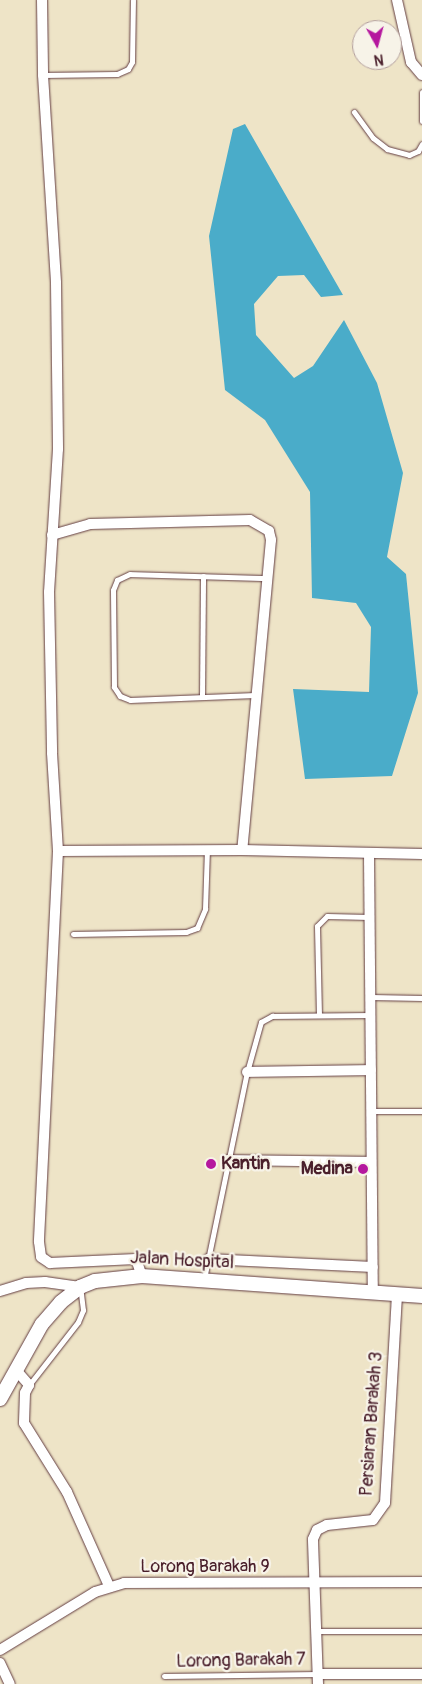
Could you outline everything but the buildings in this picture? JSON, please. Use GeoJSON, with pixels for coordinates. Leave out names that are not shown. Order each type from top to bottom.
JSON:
{"type":"FeatureCollection","features":[{"type":"Feature","properties":{"kind":"main road","name":"Jalan Hospital"},"geometry":{"type":"LineString","coordinates":[[0,1399],[42,1324],[61,1302],[80,1287],[117,1277],[142,1276],[422,1296]]}},
{"type":"Feature","properties":{"kind":"street"},"geometry":{"type":"LineString","coordinates":[[42,0],[43,75],[56,283],[58,449],[49,592],[52,753],[58,851],[47,1040],[41,1256],[50,1263],[136,1259],[142,1276]]}},
{"type":"Feature","properties":{"kind":"street"},"geometry":{"type":"LineString","coordinates":[[397,0],[411,62],[422,75]]}},
{"type":"Feature","properties":{"kind":"street"},"geometry":{"type":"LineString","coordinates":[[52,534],[90,524],[250,520],[269,531],[271,540],[255,694],[242,850]]}},
{"type":"Feature","properties":{"kind":"street"},"geometry":{"type":"LineString","coordinates":[[58,851],[242,850],[422,854]]}},
{"type":"Feature","properties":{"kind":"street"},"geometry":{"type":"LineString","coordinates":[[369,854],[373,1292]]}},
{"type":"Feature","properties":{"kind":"street"},"geometry":{"type":"LineString","coordinates":[[246,1072],[371,1070]]}},
{"type":"Feature","properties":{"kind":"street"},"geometry":{"type":"LineString","coordinates":[[228,1160],[371,1162]]}},
{"type":"Feature","properties":{"kind":"street"},"geometry":{"type":"LineString","coordinates":[[208,1259],[373,1268]]}},
{"type":"Feature","properties":{"kind":"street"},"geometry":{"type":"LineString","coordinates":[[0,1292],[26,1283],[45,1282],[80,1287]]}},
{"type":"Feature","properties":{"kind":"street","name":"Persiaran Barakah 3"},"geometry":{"type":"LineString","coordinates":[[318,1679],[318,1631],[312,1551],[317,1530],[327,1525],[373,1520],[385,1503],[397,1294]]}},
{"type":"Feature","properties":{"kind":"street"},"geometry":{"type":"LineString","coordinates":[[16,1370],[29,1384],[25,1393],[24,1422],[67,1492],[110,1586]]}},
{"type":"Feature","properties":{"kind":"street","name":"Lorong Barakah 9"},"geometry":{"type":"LineString","coordinates":[[0,1650],[92,1594],[110,1586],[134,1582],[315,1584],[422,1582]]}},
{"type":"Feature","properties":{"kind":"street"},"geometry":{"type":"LineString","coordinates":[[0,1663],[10,1684]]}},
{"type":"Feature","properties":{"kind":"street"},"geometry":{"type":"LineString","coordinates":[[318,1679],[422,1674]]}},
{"type":"Feature","properties":{"kind":"lane"},"geometry":{"type":"LineString","coordinates":[[43,75],[116,74],[128,69],[132,62],[133,0]]}},
{"type":"Feature","properties":{"kind":"lane"},"geometry":{"type":"LineString","coordinates":[[422,92],[422,121]]}},
{"type":"Feature","properties":{"kind":"lane"},"geometry":{"type":"LineString","coordinates":[[354,112],[373,138],[388,149],[408,155],[418,151],[422,144]]}},
{"type":"Feature","properties":{"kind":"lane"},"geometry":{"type":"LineString","coordinates":[[255,694],[130,700],[120,696],[114,687],[113,590],[117,580],[130,574],[267,578]]}},
{"type":"Feature","properties":{"kind":"lane"},"geometry":{"type":"LineString","coordinates":[[202,697],[203,576]]}},
{"type":"Feature","properties":{"kind":"lane"},"geometry":{"type":"LineString","coordinates":[[74,934],[186,932],[196,928],[205,909],[207,850]]}},
{"type":"Feature","properties":{"kind":"lane"},"geometry":{"type":"LineString","coordinates":[[319,1015],[317,926],[326,916],[369,917]]}},
{"type":"Feature","properties":{"kind":"lane"},"geometry":{"type":"LineString","coordinates":[[370,997],[422,998]]}},
{"type":"Feature","properties":{"kind":"lane"},"geometry":{"type":"LineString","coordinates":[[204,1280],[246,1072],[264,1019],[319,1015],[370,1015]]}},
{"type":"Feature","properties":{"kind":"lane"},"geometry":{"type":"LineString","coordinates":[[371,1111],[422,1111]]}},
{"type":"Feature","properties":{"kind":"lane"},"geometry":{"type":"LineString","coordinates":[[29,1384],[78,1322],[83,1310],[80,1287]]}},
{"type":"Feature","properties":{"kind":"lane"},"geometry":{"type":"LineString","coordinates":[[318,1631],[422,1631]]}},
{"type":"Feature","properties":{"kind":"lane","name":"Lorong Barakah 7"},"geometry":{"type":"LineString","coordinates":[[164,1676],[318,1679]]}},
{"type":"Feature","properties":{"kind":"water"},"geometry":{"type":"Polygon","coordinates":[[[245,124],[343,295],[321,297],[304,275],[278,276],[254,304],[256,335],[294,378],[313,366],[344,320],[377,383],[403,473],[387,557],[406,574],[418,693],[392,776],[305,779],[293,689],[369,692],[371,627],[356,603],[312,598],[310,492],[265,420],[225,390],[209,236],[233,129],[245,124]]]}},
{"type":"Feature","properties":{"kind":"place","name":"Kantin"},"geometry":{"type":"Point","coordinates":[211,1164]}},
{"type":"Feature","properties":{"kind":"place","name":"Medina"},"geometry":{"type":"Point","coordinates":[363,1169]}}]}
